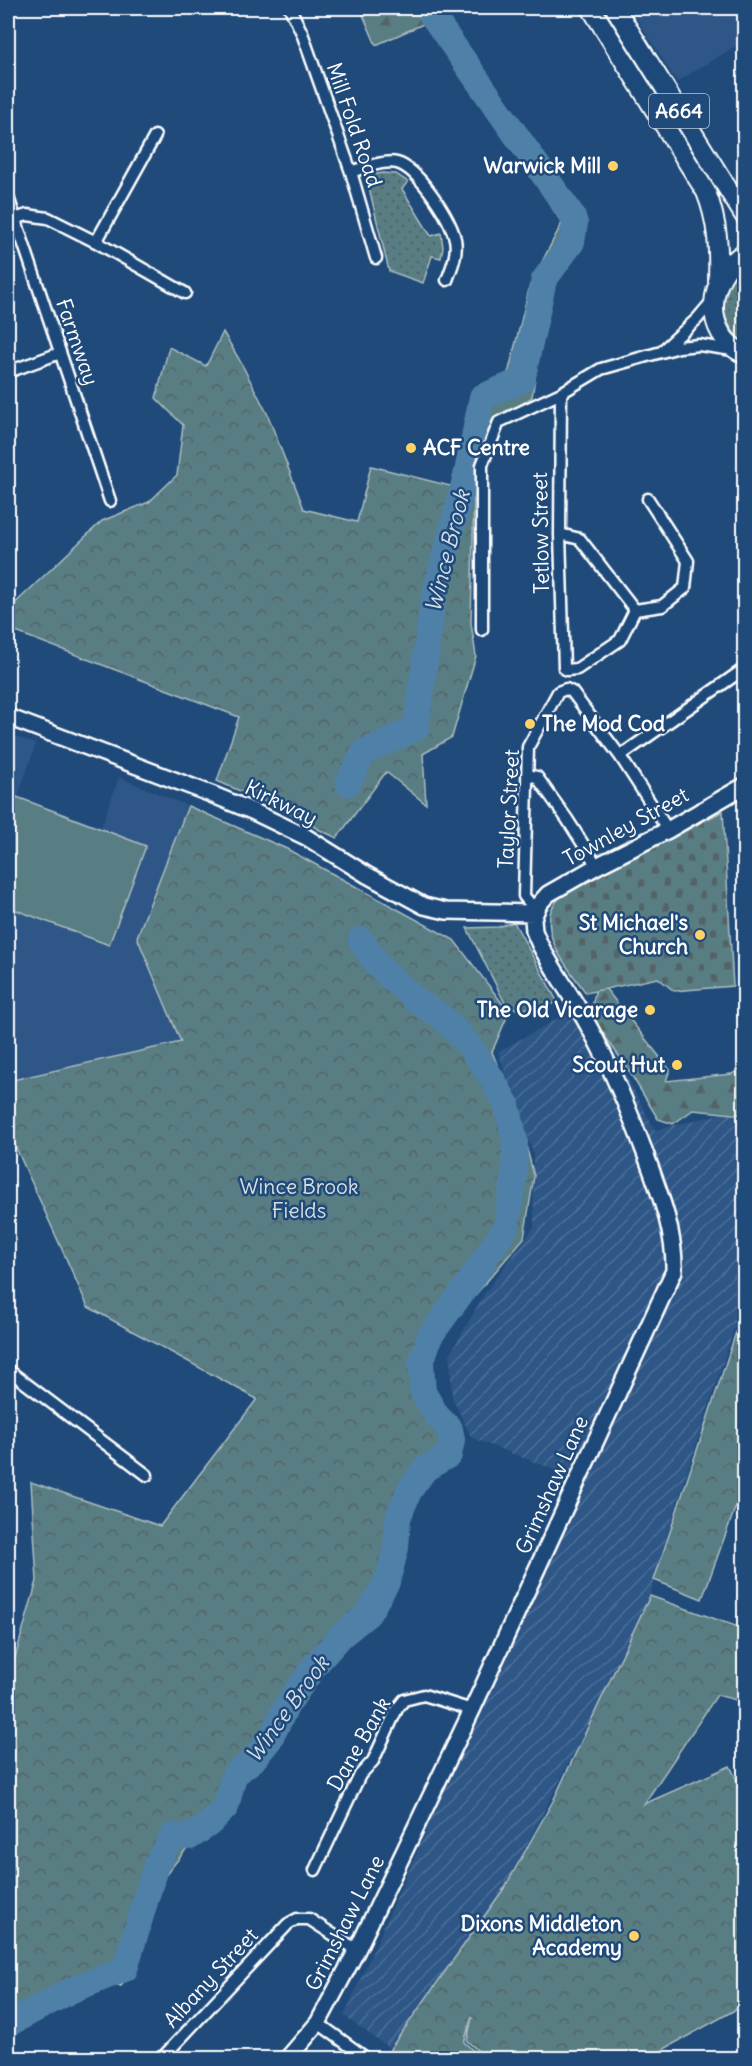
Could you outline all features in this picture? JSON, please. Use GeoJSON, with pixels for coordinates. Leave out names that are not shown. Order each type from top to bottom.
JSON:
{"type":"FeatureCollection","features":[{"type":"Feature","properties":{"kind":"main road","name":"A664"},"geometry":{"type":"LineString","coordinates":[[591,8],[706,192],[718,231],[718,281],[714,299],[716,322],[722,333],[742,353]]}},
{"type":"Feature","properties":{"kind":"main road","name":"A664"},"geometry":{"type":"LineString","coordinates":[[615,8],[744,215]]}},
{"type":"Feature","properties":{"kind":"main road","name":"A664"},"geometry":{"type":"LineString","coordinates":[[718,281],[725,269],[744,253]]}},
{"type":"Feature","properties":{"kind":"main road","name":"Kirkway"},"geometry":{"type":"LineString","coordinates":[[8,717],[252,811],[306,837],[367,875],[424,906],[435,910],[456,912],[536,910]]}},
{"type":"Feature","properties":{"kind":"main road","name":"Townley Street"},"geometry":{"type":"LineString","coordinates":[[536,910],[548,894],[668,830],[744,786]]}},
{"type":"Feature","properties":{"kind":"main road","name":"Grimshaw Lane"},"geometry":{"type":"LineString","coordinates":[[288,2058],[318,2023],[357,1950],[472,1710],[674,1271],[673,1244],[660,1192],[613,1075],[589,1027],[540,945],[534,931],[536,910]]}},
{"type":"Feature","properties":{"kind":"street","name":"Mill Fold Road"},"geometry":{"type":"LineString","coordinates":[[290,8],[302,33],[351,171],[376,258]]}},
{"type":"Feature","properties":{"kind":"street"},"geometry":{"type":"LineString","coordinates":[[96,242],[154,136]]}},
{"type":"Feature","properties":{"kind":"street"},"geometry":{"type":"LineString","coordinates":[[351,171],[395,162],[409,169],[424,185],[445,215],[455,240],[455,257],[447,280]]}},
{"type":"Feature","properties":{"kind":"street","name":"Farmway"},"geometry":{"type":"LineString","coordinates":[[8,197],[110,501]]}},
{"type":"Feature","properties":{"kind":"street"},"geometry":{"type":"LineString","coordinates":[[15,219],[27,215],[48,218],[96,242],[185,293]]}},
{"type":"Feature","properties":{"kind":"street"},"geometry":{"type":"LineString","coordinates":[[659,353],[680,337],[714,299]]}},
{"type":"Feature","properties":{"kind":"street"},"geometry":{"type":"LineString","coordinates":[[482,630],[482,465],[499,422],[561,393],[601,369],[679,347],[699,345],[742,353]]}},
{"type":"Feature","properties":{"kind":"street"},"geometry":{"type":"LineString","coordinates":[[8,372],[60,353]]}},
{"type":"Feature","properties":{"kind":"street","name":"Tetlow Street"},"geometry":{"type":"LineString","coordinates":[[561,393],[560,534],[562,663],[564,668],[577,669],[620,640],[635,610]]}},
{"type":"Feature","properties":{"kind":"street"},"geometry":{"type":"LineString","coordinates":[[560,534],[580,539],[635,610],[662,606],[685,588],[688,561],[648,499]]}},
{"type":"Feature","properties":{"kind":"street"},"geometry":{"type":"LineString","coordinates":[[668,830],[620,756],[744,669]]}},
{"type":"Feature","properties":{"kind":"street","name":"Taylor Street"},"geometry":{"type":"LineString","coordinates":[[536,910],[524,896],[528,747],[558,692],[566,689],[572,692],[620,756]]}},
{"type":"Feature","properties":{"kind":"street"},"geometry":{"type":"LineString","coordinates":[[527,775],[537,777],[597,866]]}},
{"type":"Feature","properties":{"kind":"street"},"geometry":{"type":"LineString","coordinates":[[8,1370],[147,1474]]}},
{"type":"Feature","properties":{"kind":"street","name":"Dane Bank"},"geometry":{"type":"LineString","coordinates":[[315,1870],[320,1848],[360,1775],[373,1761],[397,1709],[404,1700],[424,1695],[472,1710]]}},
{"type":"Feature","properties":{"kind":"street","name":"Albany Street"},"geometry":{"type":"LineString","coordinates":[[162,2058],[288,1924],[297,1919],[309,1919],[357,1950]]}},
{"type":"Feature","properties":{"kind":"street"},"geometry":{"type":"LineString","coordinates":[[318,2023],[366,2058]]}},
{"type":"Feature","properties":{"kind":"shaded area"},"geometry":{"type":"Polygon","coordinates":[[[630,8],[744,8],[744,41],[677,82],[630,8]]]}},
{"type":"Feature","properties":{"kind":"shaded area"},"geometry":{"type":"Polygon","coordinates":[[[8,734],[36,744],[18,797],[101,827],[119,777],[188,806],[137,937],[181,1042],[8,1081],[8,734]]]}},
{"type":"Feature","properties":{"kind":"shaded area"},"geometry":{"type":"Polygon","coordinates":[[[587,1002],[655,1130],[744,1108],[744,1298],[669,1528],[650,1596],[601,1700],[505,1887],[389,2048],[344,2016],[581,1482],[571,1476],[472,1438],[452,1398],[450,1354],[485,1293],[534,1227],[533,1153],[498,1052],[587,1002]]]}},
{"type":"Feature","properties":{"kind":"green space"},"geometry":{"type":"Polygon","coordinates":[[[360,8],[437,8],[566,200],[578,237],[575,250],[549,292],[532,397],[494,423],[472,425],[483,392],[502,385],[509,370],[530,285],[562,223],[430,21],[376,45],[360,8]]]}},
{"type":"Feature","properties":{"kind":"green space"},"geometry":{"type":"Polygon","coordinates":[[[396,174],[408,182],[402,189],[431,236],[441,233],[443,247],[441,258],[432,256],[423,283],[389,271],[368,184],[371,175],[396,174]]]}},
{"type":"Feature","properties":{"kind":"green space"},"geometry":{"type":"Polygon","coordinates":[[[744,265],[744,344],[736,335],[726,315],[724,293],[734,273],[744,265]]]}},
{"type":"Feature","properties":{"kind":"green space"},"geometry":{"type":"Polygon","coordinates":[[[223,332],[267,413],[304,509],[357,522],[371,466],[474,492],[471,623],[476,656],[452,737],[423,754],[426,804],[386,772],[337,838],[289,812],[217,781],[239,717],[8,629],[8,610],[102,521],[149,502],[177,475],[183,425],[156,398],[169,347],[206,366],[223,332]]]}},
{"type":"Feature","properties":{"kind":"green space"},"geometry":{"type":"Polygon","coordinates":[[[17,797],[146,846],[109,945],[8,907],[8,823],[17,797]]]}},
{"type":"Feature","properties":{"kind":"green space","name":"Wince Brook Fields"},"geometry":{"type":"Polygon","coordinates":[[[188,806],[287,849],[454,940],[509,1012],[492,1052],[518,1114],[534,1176],[524,1238],[447,1328],[426,1369],[440,1410],[459,1437],[452,1465],[421,1483],[405,1521],[401,1569],[380,1607],[327,1662],[290,1707],[274,1741],[253,1767],[237,1778],[229,1811],[211,1830],[191,1843],[161,1881],[132,1972],[121,1986],[109,1982],[37,2016],[8,2034],[8,1682],[37,1581],[31,1482],[160,1526],[257,1399],[88,1307],[8,1130],[8,1081],[181,1042],[137,937],[188,806]]]}},
{"type":"Feature","properties":{"kind":"green space"},"geometry":{"type":"Polygon","coordinates":[[[723,811],[733,986],[674,991],[658,978],[586,993],[566,966],[551,936],[549,925],[551,911],[562,894],[723,811]]]}},
{"type":"Feature","properties":{"kind":"green space"},"geometry":{"type":"Polygon","coordinates":[[[514,922],[558,1003],[518,1010],[505,1003],[467,928],[498,927],[514,922]]]}},
{"type":"Feature","properties":{"kind":"green space"},"geometry":{"type":"Polygon","coordinates":[[[598,979],[670,1070],[666,1081],[732,1074],[744,1066],[744,1115],[693,1110],[673,1124],[658,1119],[626,1066],[590,1015],[598,979]]]}},
{"type":"Feature","properties":{"kind":"green space"},"geometry":{"type":"Polygon","coordinates":[[[744,1308],[744,1484],[702,1599],[654,1580],[744,1308]]]}},
{"type":"Feature","properties":{"kind":"green space"},"geometry":{"type":"Polygon","coordinates":[[[650,1596],[744,1629],[744,1702],[717,1695],[644,1804],[730,1766],[744,1795],[744,2005],[648,2058],[486,2058],[467,2041],[472,2017],[464,2042],[481,2058],[391,2058],[390,2049],[505,1887],[553,1801],[650,1596]]]}},
{"type":"Feature","properties":{"kind":"waterway","name":"Wince Brook"},"geometry":{"type":"LineString","coordinates":[[348,783],[364,752],[416,728],[433,601],[467,472],[482,397],[522,380],[544,280],[572,242],[575,223],[572,215],[427,8]]}},
{"type":"Feature","properties":{"kind":"waterway","name":"Wince Brook"},"geometry":{"type":"LineString","coordinates":[[8,2024],[70,1991],[125,1969],[156,1865],[173,1836],[190,1837],[209,1824],[226,1807],[234,1775],[253,1760],[270,1739],[287,1705],[315,1665],[341,1636],[368,1614],[387,1582],[396,1548],[398,1518],[409,1491],[425,1469],[449,1455],[452,1440],[450,1429],[437,1416],[423,1392],[421,1363],[430,1336],[506,1227],[514,1177],[515,1141],[507,1105],[469,1045],[441,1016],[417,1001],[379,967],[361,940]]}},
{"type":"Feature","properties":{"kind":"place","name":"Warwick Mill"},"geometry":{"type":"Point","coordinates":[613,166]}},
{"type":"Feature","properties":{"kind":"place","name":"ACF Centre"},"geometry":{"type":"Point","coordinates":[411,448]}},
{"type":"Feature","properties":{"kind":"place","name":"The Mod Cod"},"geometry":{"type":"Point","coordinates":[530,724]}},
{"type":"Feature","properties":{"kind":"place","name":"St Michael's Church"},"geometry":{"type":"Point","coordinates":[700,935]}},
{"type":"Feature","properties":{"kind":"place","name":"The Old Vicarage"},"geometry":{"type":"Point","coordinates":[650,1010]}},
{"type":"Feature","properties":{"kind":"place","name":"Scout Hut"},"geometry":{"type":"Point","coordinates":[677,1065]}},
{"type":"Feature","properties":{"kind":"place","name":"Dixons Middleton Academy"},"geometry":{"type":"Point","coordinates":[634,1936]}}]}
